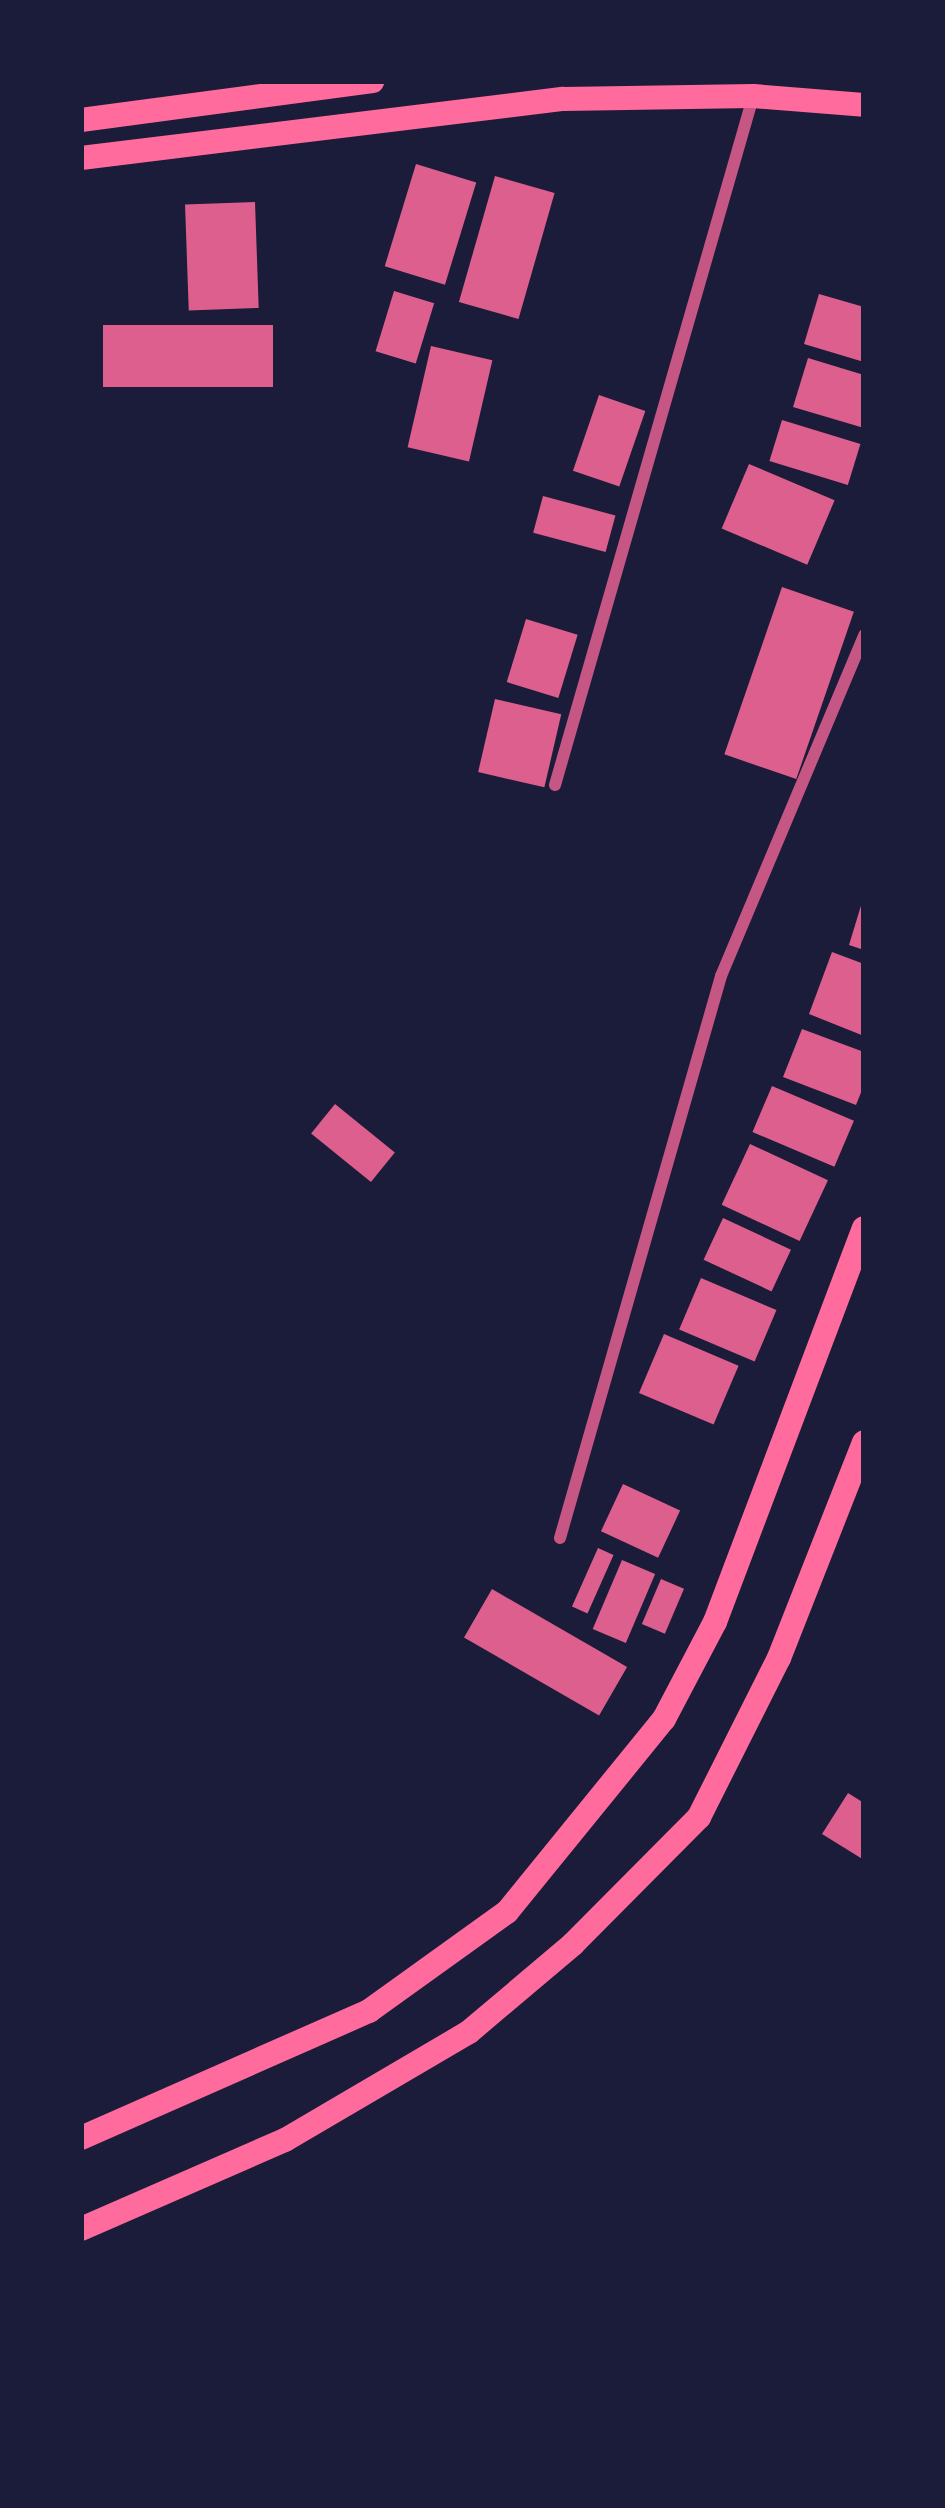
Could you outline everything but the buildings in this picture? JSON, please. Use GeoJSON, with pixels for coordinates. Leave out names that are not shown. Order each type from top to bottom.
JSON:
{"type":"FeatureCollection","features":[{"type":"Feature","properties":{"kind":"main road"},"geometry":{"type":"LineString","coordinates":[[81,120],[372,81]]}},
{"type":"Feature","properties":{"kind":"main road"},"geometry":{"type":"LineString","coordinates":[[81,158],[563,99],[753,96],[864,105]]}},
{"type":"Feature","properties":{"kind":"main road"},"geometry":{"type":"LineString","coordinates":[[81,2138],[369,2012],[507,1912],[664,1719],[715,1622],[864,1228]]}},
{"type":"Feature","properties":{"kind":"main road"},"geometry":{"type":"LineString","coordinates":[[81,2229],[285,2140],[469,2032],[573,1944],[699,1817],[779,1658],[864,1442]]}},
{"type":"Feature","properties":{"kind":"street"},"geometry":{"type":"LineString","coordinates":[[555,785],[753,96]]}},
{"type":"Feature","properties":{"kind":"street"},"geometry":{"type":"LineString","coordinates":[[560,1538],[721,976],[864,634]]}}]}
